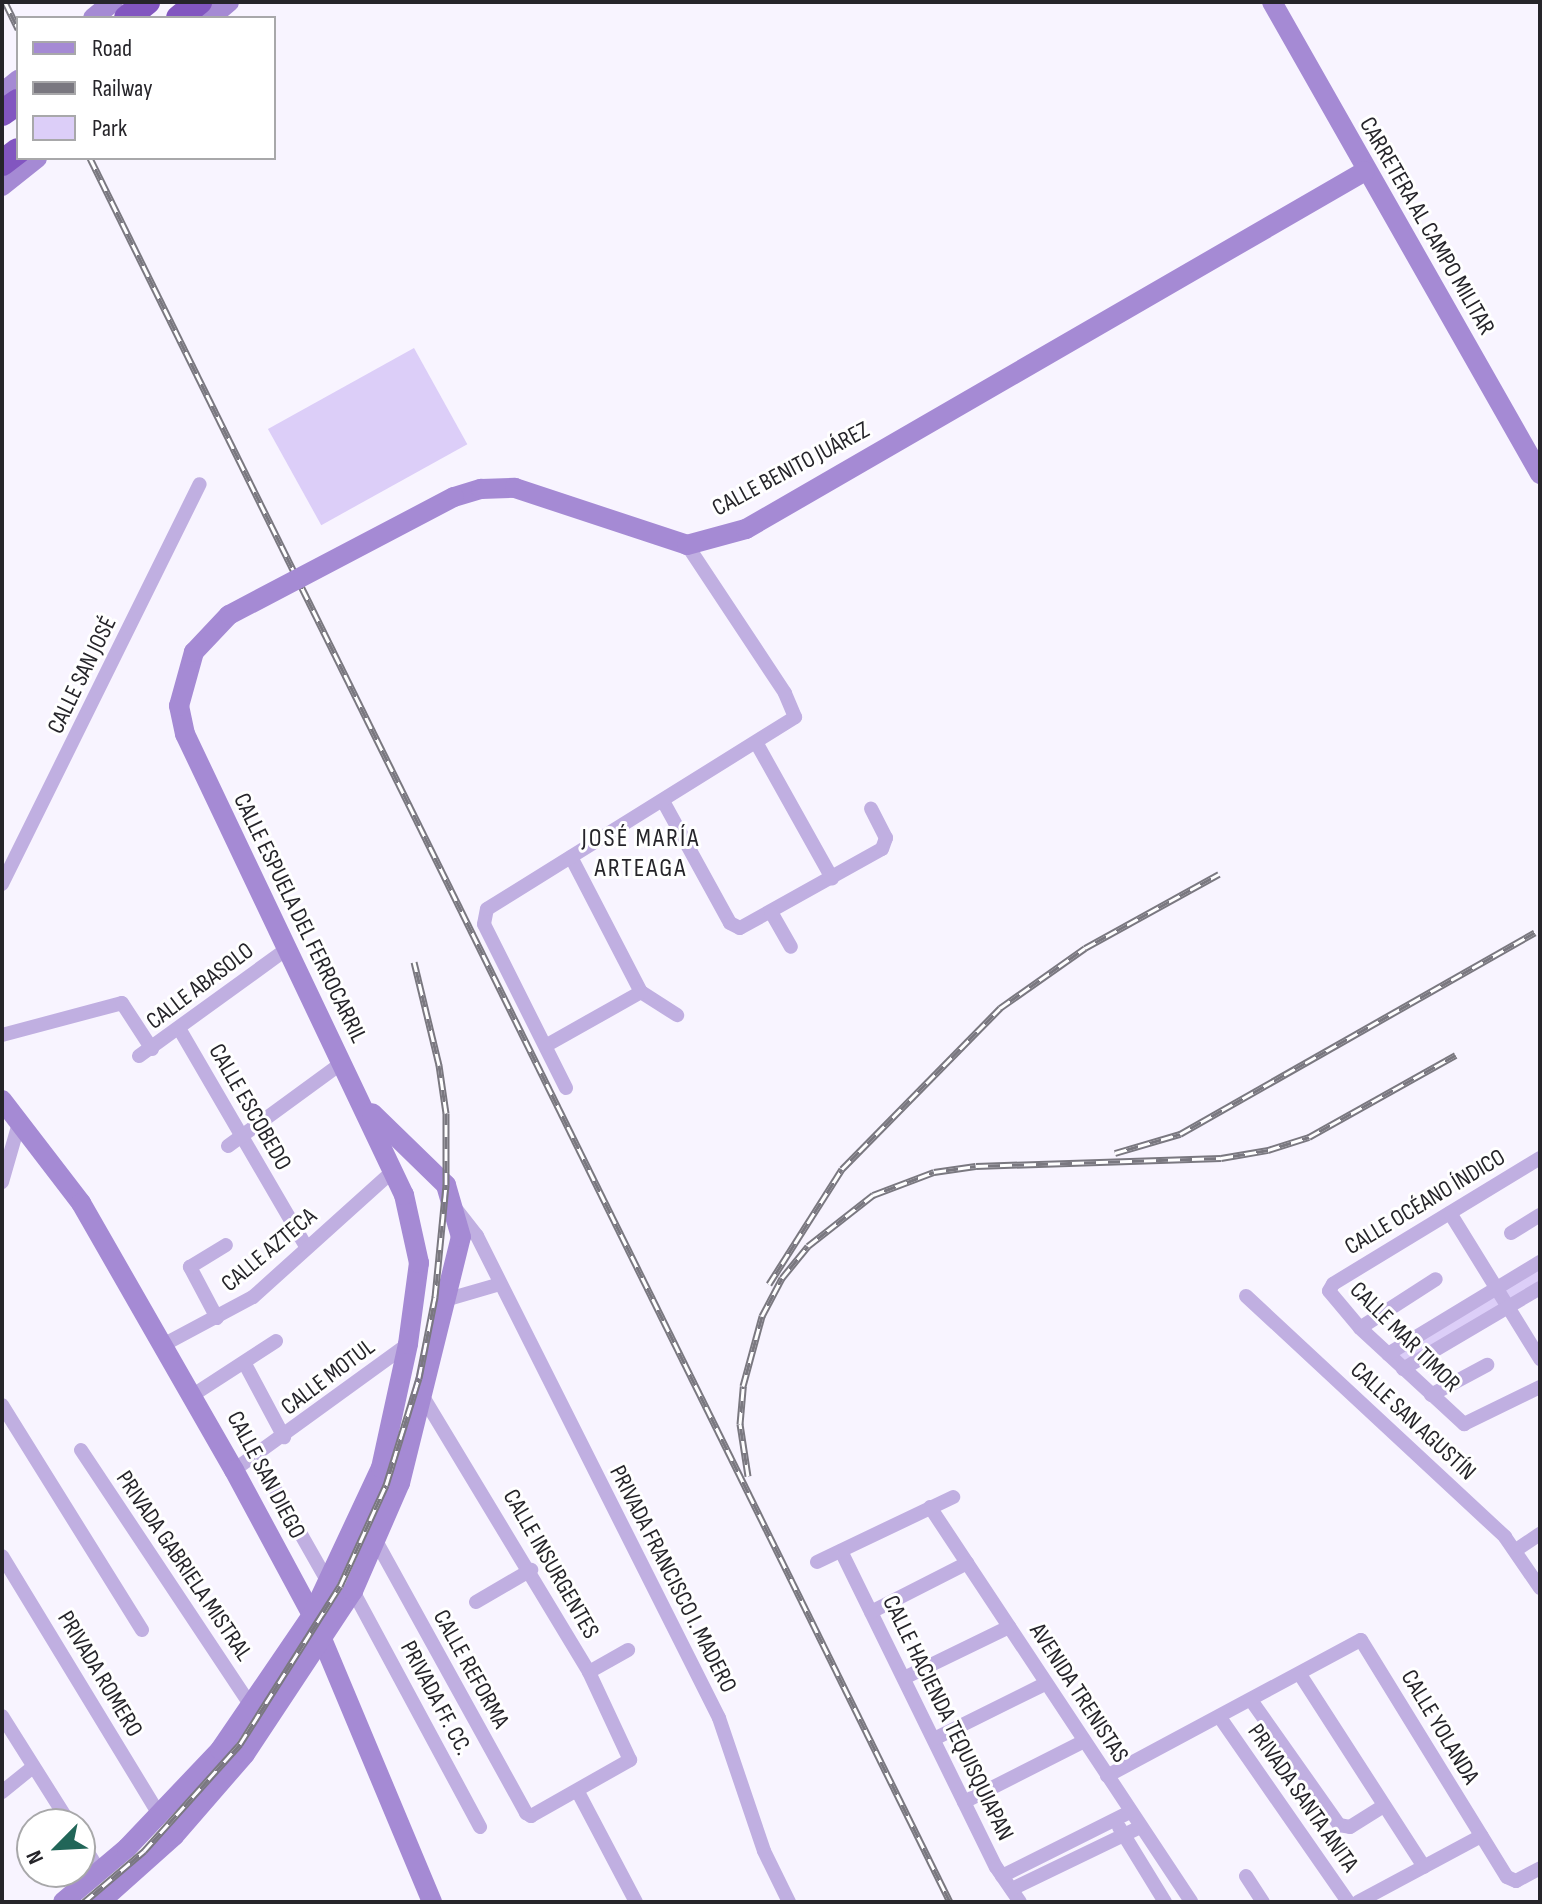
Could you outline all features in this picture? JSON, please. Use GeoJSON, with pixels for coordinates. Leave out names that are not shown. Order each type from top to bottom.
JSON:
{"type":"FeatureCollection","features":[{"type":"Feature","properties":{"kind":"highway"},"geometry":{"type":"LineString","coordinates":[[130,16],[147,2]]}},
{"type":"Feature","properties":{"kind":"highway"},"geometry":{"type":"LineString","coordinates":[[182,16],[201,2]]}},
{"type":"Feature","properties":{"kind":"street"},"geometry":{"type":"LineString","coordinates":[[96,16],[113,2]]}},
{"type":"Feature","properties":{"kind":"street"},"geometry":{"type":"LineString","coordinates":[[212,16],[229,2]]}},
{"type":"Feature","properties":{"kind":"street","name":"CARRETERA AL CAMPO MILITAR"},"geometry":{"type":"LineString","coordinates":[[1272,2],[1365,171],[1540,474]]}},
{"type":"Feature","properties":{"kind":"street"},"geometry":{"type":"LineString","coordinates":[[2,186],[26,160]]}},
{"type":"Feature","properties":{"kind":"street","name":"CALLE BENITO JUÁREZ"},"geometry":{"type":"LineString","coordinates":[[687,545],[746,529],[1365,171]]}},
{"type":"Feature","properties":{"kind":"street","name":"CALLE SAN JOSÉ"},"geometry":{"type":"LineString","coordinates":[[2,884],[200,484]]}},
{"type":"Feature","properties":{"kind":"street","name":"CALLE ESPUELA DEL FERROCARRIL"},"geometry":{"type":"LineString","coordinates":[[63,1902],[160,1816],[220,1750],[312,1615],[381,1468],[408,1344],[418,1252],[410,1212],[359,1098],[195,761],[179,706],[184,679],[194,652],[229,615],[454,497],[481,489],[515,488],[687,545]]}},
{"type":"Feature","properties":{"kind":"street"},"geometry":{"type":"LineString","coordinates":[[566,1088],[484,916],[487,909],[757,744],[795,717],[785,693],[687,545]]}},
{"type":"Feature","properties":{"kind":"street"},"geometry":{"type":"LineString","coordinates":[[757,744],[832,878]]}},
{"type":"Feature","properties":{"kind":"street"},"geometry":{"type":"LineString","coordinates":[[663,801],[730,923],[750,926],[882,849],[886,838],[871,809]]}},
{"type":"Feature","properties":{"kind":"street"},"geometry":{"type":"LineString","coordinates":[[571,857],[641,992],[677,1015]]}},
{"type":"Feature","properties":{"kind":"street"},"geometry":{"type":"LineString","coordinates":[[771,912],[791,947]]}},
{"type":"Feature","properties":{"kind":"street","name":"CALLE ABASOLO"},"geometry":{"type":"LineString","coordinates":[[2,1035],[122,1003],[146,1052],[287,949]]}},
{"type":"Feature","properties":{"kind":"street"},"geometry":{"type":"LineString","coordinates":[[547,1045],[641,992]]}},
{"type":"Feature","properties":{"kind":"street","name":"CALLE ESCOBEDO"},"geometry":{"type":"LineString","coordinates":[[180,1030],[307,1248]]}},
{"type":"Feature","properties":{"kind":"street"},"geometry":{"type":"LineString","coordinates":[[228,1146],[342,1063]]}},
{"type":"Feature","properties":{"kind":"street","name":"CALLE ESPUELA DEL FERROCARRIL"},"geometry":{"type":"LineString","coordinates":[[100,1902],[174,1836],[234,1769],[353,1591],[400,1483],[461,1237],[456,1209],[446,1185],[359,1098]]}},
{"type":"Feature","properties":{"kind":"street","name":"CALLE SAN DIEGO"},"geometry":{"type":"LineString","coordinates":[[2,1100],[81,1203],[193,1395],[312,1615],[432,1902]]}},
{"type":"Feature","properties":{"kind":"street"},"geometry":{"type":"LineString","coordinates":[[2,1182],[19,1123]]}},
{"type":"Feature","properties":{"kind":"street","name":"CALLE OCÉANO ÍNDICO"},"geometry":{"type":"LineString","coordinates":[[1333,1284],[1539,1162]]}},
{"type":"Feature","properties":{"kind":"street","name":"CALLE AZTECA"},"geometry":{"type":"LineString","coordinates":[[163,1345],[253,1297],[392,1172]]}},
{"type":"Feature","properties":{"kind":"street","name":"PRIVADA FRANCISCO I. MADERO"},"geometry":{"type":"LineString","coordinates":[[456,1209],[477,1236],[719,1718],[764,1851],[789,1902]]}},
{"type":"Feature","properties":{"kind":"street"},"geometry":{"type":"LineString","coordinates":[[1450,1213],[1540,1359]]}},
{"type":"Feature","properties":{"kind":"street"},"geometry":{"type":"LineString","coordinates":[[1511,1233],[1540,1215]]}},
{"type":"Feature","properties":{"kind":"street"},"geometry":{"type":"LineString","coordinates":[[217,1318],[190,1267],[226,1245]]}},
{"type":"Feature","properties":{"kind":"street"},"geometry":{"type":"LineString","coordinates":[[1388,1354],[1540,1262]]}},
{"type":"Feature","properties":{"kind":"street"},"geometry":{"type":"LineString","coordinates":[[1360,1328],[1436,1279]]}},
{"type":"Feature","properties":{"kind":"street"},"geometry":{"type":"LineString","coordinates":[[445,1300],[500,1284]]}},
{"type":"Feature","properties":{"kind":"street","name":"CALLE MAR TIMOR"},"geometry":{"type":"LineString","coordinates":[[1333,1284],[1332,1300],[1457,1420],[1471,1425],[1540,1387]]}},
{"type":"Feature","properties":{"kind":"street"},"geometry":{"type":"LineString","coordinates":[[1403,1369],[1540,1288]]}},
{"type":"Feature","properties":{"kind":"street","name":"CALLE SAN AGUSTÍN"},"geometry":{"type":"LineString","coordinates":[[1246,1296],[1534,1564],[1540,1588]]}},
{"type":"Feature","properties":{"kind":"street"},"geometry":{"type":"LineString","coordinates":[[193,1395],[276,1341]]}},
{"type":"Feature","properties":{"kind":"street","name":"CALLE MOTUL"},"geometry":{"type":"LineString","coordinates":[[234,1470],[257,1457],[408,1344]]}},
{"type":"Feature","properties":{"kind":"street"},"geometry":{"type":"LineString","coordinates":[[245,1364],[284,1437]]}},
{"type":"Feature","properties":{"kind":"street"},"geometry":{"type":"LineString","coordinates":[[1431,1395],[1487,1365]]}},
{"type":"Feature","properties":{"kind":"street","name":"CALLE INSURGENTES"},"geometry":{"type":"LineString","coordinates":[[423,1397],[531,1570],[589,1672],[630,1760],[578,1792]]}},
{"type":"Feature","properties":{"kind":"street"},"geometry":{"type":"LineString","coordinates":[[2,1405],[142,1630]]}},
{"type":"Feature","properties":{"kind":"street","name":"PRIVADA GABRIELA MISTRAL"},"geometry":{"type":"LineString","coordinates":[[81,1450],[251,1706]]}},
{"type":"Feature","properties":{"kind":"street"},"geometry":{"type":"LineString","coordinates":[[257,1457],[328,1582]]}},
{"type":"Feature","properties":{"kind":"street"},"geometry":{"type":"LineString","coordinates":[[817,1562],[953,1497]]}},
{"type":"Feature","properties":{"kind":"street","name":"AVENIDA TRENISTAS"},"geometry":{"type":"LineString","coordinates":[[930,1507],[1191,1902]]}},
{"type":"Feature","properties":{"kind":"street"},"geometry":{"type":"LineString","coordinates":[[1516,1550],[1540,1534]]}},
{"type":"Feature","properties":{"kind":"street","name":"CALLE REFORMA"},"geometry":{"type":"LineString","coordinates":[[376,1541],[531,1816],[578,1792]]}},
{"type":"Feature","properties":{"kind":"street","name":"CALLE HACIENDA TEQUISQUIAPAN"},"geometry":{"type":"LineString","coordinates":[[841,1551],[964,1802],[1002,1876],[1016,1896]]}},
{"type":"Feature","properties":{"kind":"street","name":"PRIVADA ROMERO"},"geometry":{"type":"LineString","coordinates":[[2,1556],[160,1816]]}},
{"type":"Feature","properties":{"kind":"street"},"geometry":{"type":"LineString","coordinates":[[871,1612],[967,1563]]}},
{"type":"Feature","properties":{"kind":"street"},"geometry":{"type":"LineString","coordinates":[[476,1602],[531,1570]]}},
{"type":"Feature","properties":{"kind":"street","name":"PRIVADA FF. CC."},"geometry":{"type":"LineString","coordinates":[[353,1591],[480,1827]]}},
{"type":"Feature","properties":{"kind":"street"},"geometry":{"type":"LineString","coordinates":[[904,1678],[1009,1627]]}},
{"type":"Feature","properties":{"kind":"street","name":"CALLE YOLANDA"},"geometry":{"type":"LineString","coordinates":[[1301,1676],[1361,1640],[1510,1880],[1540,1868]]}},
{"type":"Feature","properties":{"kind":"street"},"geometry":{"type":"LineString","coordinates":[[589,1672],[628,1650]]}},
{"type":"Feature","properties":{"kind":"street"},"geometry":{"type":"LineString","coordinates":[[1107,1776],[1301,1676],[1424,1867]]}},
{"type":"Feature","properties":{"kind":"street"},"geometry":{"type":"LineString","coordinates":[[934,1739],[1045,1684]]}},
{"type":"Feature","properties":{"kind":"street"},"geometry":{"type":"LineString","coordinates":[[1253,1703],[1339,1825],[1350,1827],[1384,1806]]}},
{"type":"Feature","properties":{"kind":"street"},"geometry":{"type":"LineString","coordinates":[[2,1716],[60,1808]]}},
{"type":"Feature","properties":{"kind":"street","name":"PRIVADA SANTA ANITA"},"geometry":{"type":"LineString","coordinates":[[1221,1719],[1348,1902]]}},
{"type":"Feature","properties":{"kind":"street"},"geometry":{"type":"LineString","coordinates":[[964,1802],[1084,1741]]}},
{"type":"Feature","properties":{"kind":"street"},"geometry":{"type":"LineString","coordinates":[[2,1792],[33,1767]]}},
{"type":"Feature","properties":{"kind":"street"},"geometry":{"type":"LineString","coordinates":[[578,1792],[636,1902]]}},
{"type":"Feature","properties":{"kind":"street"},"geometry":{"type":"LineString","coordinates":[[1002,1876],[1130,1812]]}},
{"type":"Feature","properties":{"kind":"street"},"geometry":{"type":"LineString","coordinates":[[1114,1820],[1165,1902]]}},
{"type":"Feature","properties":{"kind":"street"},"geometry":{"type":"LineString","coordinates":[[1016,1896],[1140,1827]]}},
{"type":"Feature","properties":{"kind":"street"},"geometry":{"type":"LineString","coordinates":[[1358,1902],[1481,1836]]}},
{"type":"Feature","properties":{"kind":"street"},"geometry":{"type":"LineString","coordinates":[[96,1866],[99,1871]]}},
{"type":"Feature","properties":{"kind":"street"},"geometry":{"type":"LineString","coordinates":[[1246,1876],[1263,1902]]}},
{"type":"Feature","properties":{"kind":"green space"},"geometry":{"type":"Polygon","coordinates":[[[414,348],[467,444],[321,525],[268,429],[414,348]]]}},
{"type":"Feature","properties":{"kind":"green space"},"geometry":{"type":"Polygon","coordinates":[[[1540,1266],[1540,1285],[1403,1364],[1396,1356],[1540,1266]]]}},
{"type":"Feature","properties":{"kind":"railway"},"geometry":{"type":"LineString","coordinates":[[5,2],[16,25]]}},
{"type":"Feature","properties":{"kind":"railway"},"geometry":{"type":"LineString","coordinates":[[91,160],[950,1902]]}},
{"type":"Feature","properties":{"kind":"railway"},"geometry":{"type":"LineString","coordinates":[[769,1284],[842,1169],[1000,1008],[1085,948],[1219,874]]}},
{"type":"Feature","properties":{"kind":"railway"},"geometry":{"type":"LineString","coordinates":[[1115,1153],[1180,1134],[1535,932]]}},
{"type":"Feature","properties":{"kind":"railway"},"geometry":{"type":"LineString","coordinates":[[84,1902],[144,1851],[240,1744],[340,1586],[386,1485],[419,1378],[435,1297],[446,1185],[446,1113],[439,1065],[414,962]]}},
{"type":"Feature","properties":{"kind":"railway"},"geometry":{"type":"LineString","coordinates":[[748,1476],[740,1424],[743,1386],[762,1316],[782,1278],[808,1246],[873,1195],[934,1172],[976,1166],[1221,1158],[1268,1150],[1309,1137],[1456,1055]]}},
{"type":"Feature","properties":{"kind":"district","name":"JOSÉ MARÍA ARTEAGA"},"geometry":{"type":"Point","coordinates":[641,854]}}]}
